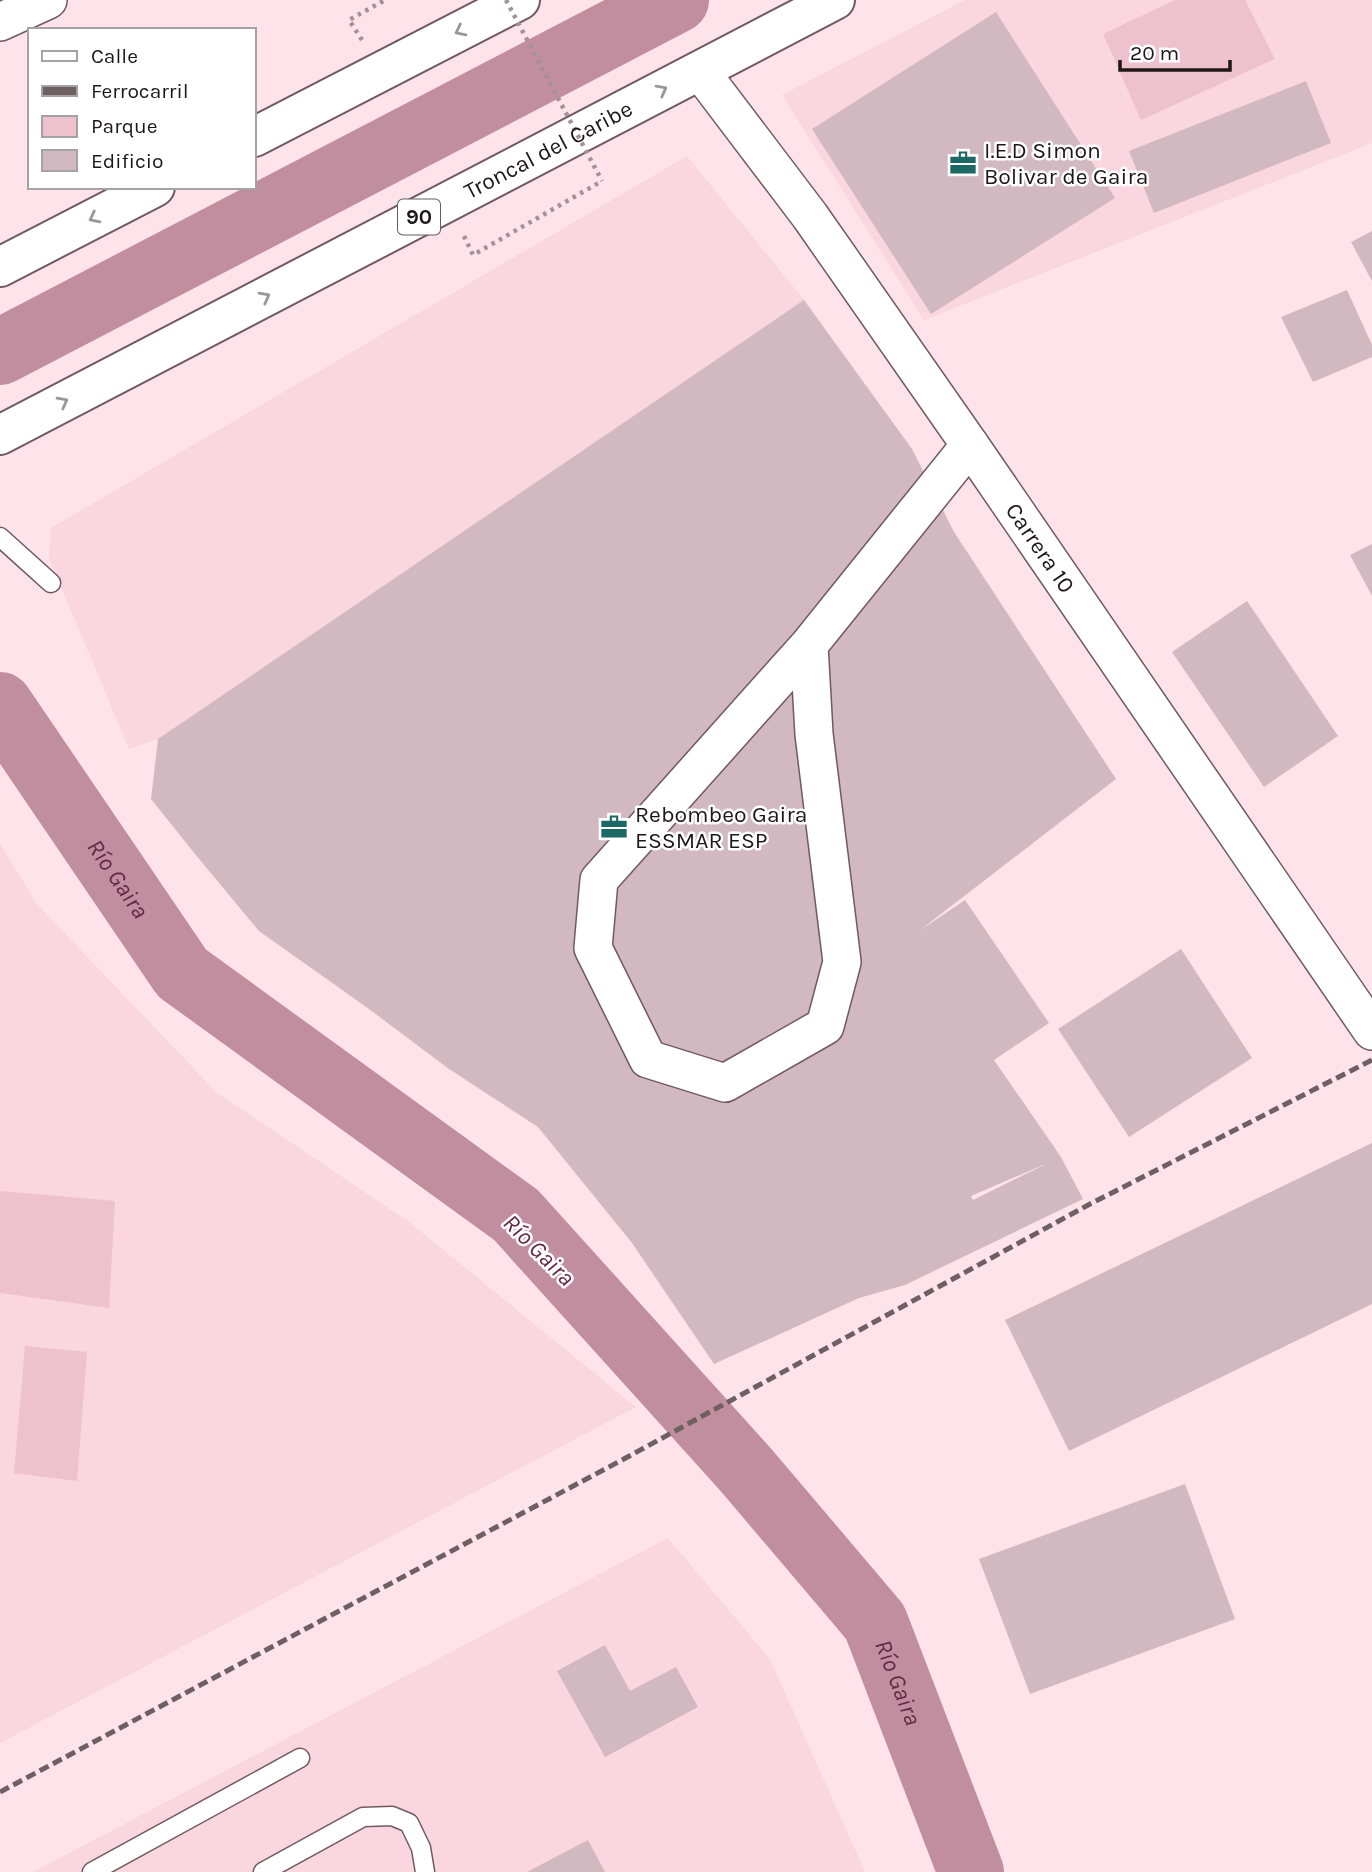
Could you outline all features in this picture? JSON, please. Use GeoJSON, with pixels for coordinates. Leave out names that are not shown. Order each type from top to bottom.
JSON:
{"type":"FeatureCollection","features":[{"type":"Feature","properties":{"kind":"highway"},"geometry":{"type":"LineString","coordinates":[[256,136],[520,0]]}},
{"type":"Feature","properties":{"kind":"highway","name":"Troncal del Caribe"},"geometry":{"type":"LineString","coordinates":[[1,434],[835,0]]}},
{"type":"Feature","properties":{"kind":"highway"},"geometry":{"type":"LineString","coordinates":[[0,267],[151,189]]}},
{"type":"Feature","properties":{"kind":"street"},"geometry":{"type":"LineString","coordinates":[[0,22],[47,0]]}},
{"type":"Feature","properties":{"kind":"street","name":"Carrera 10"},"geometry":{"type":"LineString","coordinates":[[700,71],[810,216],[1372,1031]]}},
{"type":"Feature","properties":{"kind":"street"},"geometry":{"type":"LineString","coordinates":[[809,645],[814,734],[842,961],[825,1026],[725,1083],[648,1059],[593,948],[599,880],[809,645],[970,445]]}},
{"type":"Feature","properties":{"kind":"lane"},"geometry":{"type":"LineString","coordinates":[[0,537],[51,583]]}},
{"type":"Feature","properties":{"kind":"lane"},"geometry":{"type":"LineString","coordinates":[[92,1872],[300,1758]]}},
{"type":"Feature","properties":{"kind":"lane"},"geometry":{"type":"LineString","coordinates":[[263,1872],[363,1817],[392,1816],[409,1824],[421,1848],[425,1872]]}},
{"type":"Feature","properties":{"kind":"path"},"geometry":{"type":"LineString","coordinates":[[363,42],[349,20],[385,0]]}},
{"type":"Feature","properties":{"kind":"path"},"geometry":{"type":"LineString","coordinates":[[476,230],[464,236],[473,255],[602,181],[506,0]]}},
{"type":"Feature","properties":{"kind":"path"},"geometry":{"type":"LineString","coordinates":[[586,173],[598,166]]}},
{"type":"Feature","properties":{"kind":"shaded area"},"geometry":{"type":"Polygon","coordinates":[[[965,0],[1372,0],[1372,143],[924,320],[782,95],[965,0]]]}},
{"type":"Feature","properties":{"kind":"shaded area"},"geometry":{"type":"Polygon","coordinates":[[[687,156],[804,300],[158,739],[129,749],[49,558],[51,528],[687,156]]]}},
{"type":"Feature","properties":{"kind":"shaded area"},"geometry":{"type":"Polygon","coordinates":[[[0,844],[37,904],[216,1092],[409,1222],[636,1407],[0,1743],[0,844]]]}},
{"type":"Feature","properties":{"kind":"shaded area"},"geometry":{"type":"Polygon","coordinates":[[[668,1538],[770,1659],[865,1872],[33,1872],[668,1538]]]}},
{"type":"Feature","properties":{"kind":"green space"},"geometry":{"type":"Polygon","coordinates":[[[1175,0],[1245,0],[1275,59],[1141,120],[1103,34],[1175,0]]]}},
{"type":"Feature","properties":{"kind":"green space"},"geometry":{"type":"Polygon","coordinates":[[[0,1191],[115,1201],[109,1308],[0,1293],[0,1191]]]}},
{"type":"Feature","properties":{"kind":"green space"},"geometry":{"type":"Polygon","coordinates":[[[25,1346],[87,1352],[77,1481],[14,1473],[25,1346]]]}},
{"type":"Feature","properties":{"kind":"building","name":"I.E.D Simon Bolivar de Gaira"},"geometry":{"type":"Polygon","coordinates":[[[996,12],[1115,198],[931,314],[812,129],[996,12]]]}},
{"type":"Feature","properties":{"kind":"building"},"geometry":{"type":"Polygon","coordinates":[[[1306,81],[1331,143],[1154,213],[1129,151],[1306,81]]]}},
{"type":"Feature","properties":{"kind":"building"},"geometry":{"type":"Polygon","coordinates":[[[1372,231],[1372,281],[1351,242],[1372,231]]]}},
{"type":"Feature","properties":{"kind":"building"},"geometry":{"type":"Polygon","coordinates":[[[1347,290],[1372,345],[1372,357],[1313,382],[1281,317],[1347,290]]]}},
{"type":"Feature","properties":{"kind":"building","name":"Rebombeo Gaira ESSMAR ESP"},"geometry":{"type":"Polygon","coordinates":[[[804,300],[912,449],[954,532],[1116,779],[919,931],[965,900],[1049,1023],[994,1060],[1061,1157],[1083,1199],[905,1285],[859,1298],[714,1364],[632,1243],[538,1127],[449,1069],[259,931],[151,799],[158,739],[804,300]],[[1043,1165],[971,1196],[973,1200],[1043,1165]]]}},
{"type":"Feature","properties":{"kind":"building"},"geometry":{"type":"Polygon","coordinates":[[[1372,544],[1372,596],[1350,555],[1372,544]]]}},
{"type":"Feature","properties":{"kind":"building"},"geometry":{"type":"Polygon","coordinates":[[[1247,601],[1338,736],[1264,787],[1172,652],[1247,601]]]}},
{"type":"Feature","properties":{"kind":"building"},"geometry":{"type":"Polygon","coordinates":[[[1181,949],[1252,1058],[1129,1137],[1058,1029],[1181,949]]]}},
{"type":"Feature","properties":{"kind":"building"},"geometry":{"type":"Polygon","coordinates":[[[1372,1143],[1372,1304],[1069,1451],[1005,1320],[1372,1143]]]}},
{"type":"Feature","properties":{"kind":"building"},"geometry":{"type":"Polygon","coordinates":[[[1185,1484],[1235,1619],[1030,1694],[979,1559],[1185,1484]]]}},
{"type":"Feature","properties":{"kind":"building"},"geometry":{"type":"Polygon","coordinates":[[[605,1645],[630,1691],[676,1667],[698,1707],[605,1757],[557,1671],[605,1645]]]}},
{"type":"Feature","properties":{"kind":"building"},"geometry":{"type":"Polygon","coordinates":[[[588,1840],[605,1872],[527,1872],[588,1840]]]}},
{"type":"Feature","properties":{"kind":"waterway"},"geometry":{"type":"LineString","coordinates":[[0,352],[676,0]]}},
{"type":"Feature","properties":{"kind":"waterway","name":"Río Gaira"},"geometry":{"type":"LineString","coordinates":[[0,705],[182,973],[516,1215],[746,1470],[875,1622],[971,1872]]}},
{"type":"Feature","properties":{"kind":"railway"},"geometry":{"type":"LineString","coordinates":[[0,1792],[622,1460],[1090,1204],[1372,1060]]}},
{"type":"Feature","properties":{"kind":"place","name":"I.E.D Simon Bolivar de Gaira"},"geometry":{"type":"Point","coordinates":[963,163]}},
{"type":"Feature","properties":{"kind":"place","name":"Rebombeo Gaira ESSMAR ESP"},"geometry":{"type":"Point","coordinates":[614,827]}}]}
